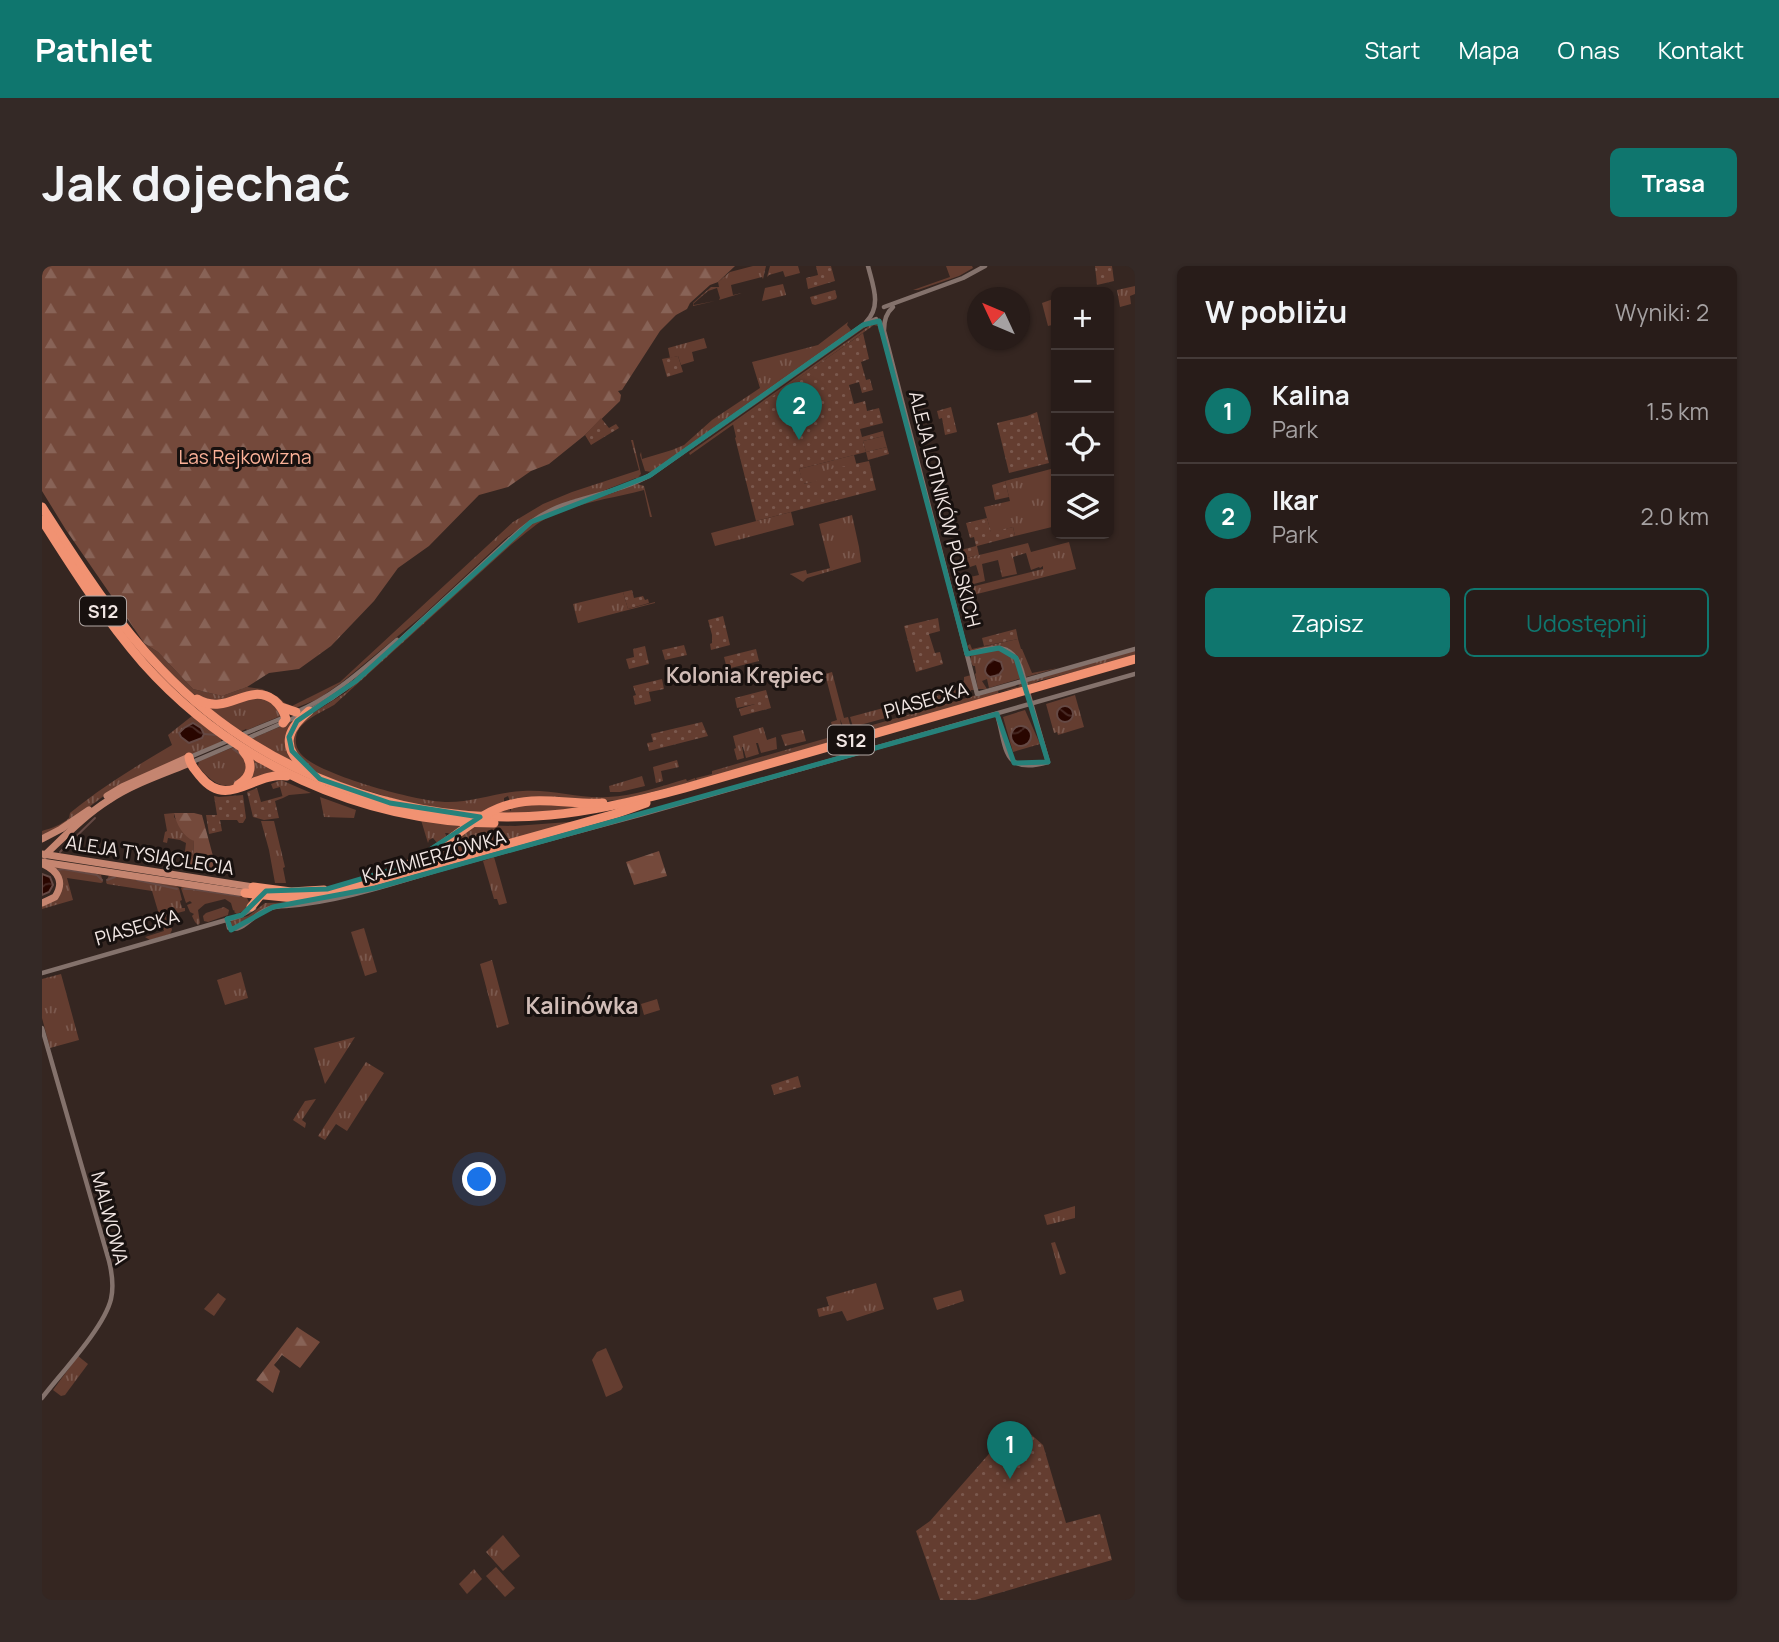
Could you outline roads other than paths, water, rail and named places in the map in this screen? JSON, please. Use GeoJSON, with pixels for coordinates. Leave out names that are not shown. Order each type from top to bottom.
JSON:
{"type":"FeatureCollection","features":[{"type":"Feature","properties":{"kind":"highway","name":"S12"},"geometry":{"type":"LineString","coordinates":[[42,506],[89,579],[149,656],[186,694],[213,716],[249,742],[290,765],[320,779],[390,803],[472,816],[553,815],[648,804]]}},
{"type":"Feature","properties":{"kind":"highway","name":"S12"},"geometry":{"type":"LineString","coordinates":[[42,520],[91,595],[138,657],[164,684],[230,743],[298,779],[378,807],[466,822],[547,821],[648,804]]}},
{"type":"Feature","properties":{"kind":"highway","name":"PIASECKA"},"geometry":{"type":"LineString","coordinates":[[648,804],[1135,662]]}},
{"type":"Feature","properties":{"kind":"highway"},"geometry":{"type":"LineString","coordinates":[[186,694],[214,704],[260,694],[270,697],[283,715],[296,712]]}},
{"type":"Feature","properties":{"kind":"highway"},"geometry":{"type":"LineString","coordinates":[[309,711],[292,728],[290,745],[299,762],[320,779]]}},
{"type":"Feature","properties":{"kind":"highway"},"geometry":{"type":"LineString","coordinates":[[191,761],[214,784],[227,788],[237,786],[247,778],[251,766],[248,757],[230,743]]}},
{"type":"Feature","properties":{"kind":"highway"},"geometry":{"type":"LineString","coordinates":[[191,761],[207,784],[224,791],[236,790],[270,776],[282,775],[298,779]]}},
{"type":"Feature","properties":{"kind":"highway"},"geometry":{"type":"LineString","coordinates":[[272,893],[333,888],[405,866],[485,815],[511,804],[537,800],[589,804],[648,804]]}},
{"type":"Feature","properties":{"kind":"highway"},"geometry":{"type":"LineString","coordinates":[[253,897],[262,892],[299,898],[333,893],[648,804]]}},
{"type":"Feature","properties":{"kind":"main road"},"geometry":{"type":"LineString","coordinates":[[42,839],[66,826],[122,787],[191,761]]}},
{"type":"Feature","properties":{"kind":"main road"},"geometry":{"type":"LineString","coordinates":[[42,903],[54,898],[60,885],[56,872],[42,859],[51,850],[110,799],[191,761]]}},
{"type":"Feature","properties":{"kind":"main road","name":"ALEJA TYSIĄCLECIA"},"geometry":{"type":"LineString","coordinates":[[42,859],[194,877],[253,897]]}},
{"type":"Feature","properties":{"kind":"main road","name":"ALEJA TYSIĄCLECIA"},"geometry":{"type":"LineString","coordinates":[[42,859],[253,897]]}},
{"type":"Feature","properties":{"kind":"main road"},"geometry":{"type":"LineString","coordinates":[[134,868],[149,868],[154,863]]}},
{"type":"Feature","properties":{"kind":"main road"},"geometry":{"type":"LineString","coordinates":[[179,867],[194,877]]}},
{"type":"Feature","properties":{"kind":"street"},"geometry":{"type":"LineString","coordinates":[[868,266],[875,295],[882,308]]}},
{"type":"Feature","properties":{"kind":"street"},"geometry":{"type":"LineString","coordinates":[[882,308],[963,278],[985,266]]}},
{"type":"Feature","properties":{"kind":"street"},"geometry":{"type":"LineString","coordinates":[[191,761],[250,735],[283,715],[309,711],[332,698],[356,681],[531,522],[555,509],[625,487],[652,474],[863,325],[878,318],[882,308]]}},
{"type":"Feature","properties":{"kind":"street"},"geometry":{"type":"LineString","coordinates":[[878,318],[882,308]]}},
{"type":"Feature","properties":{"kind":"street","name":"ALEJA LOTNIKÓW POLSKICH"},"geometry":{"type":"LineString","coordinates":[[878,318],[884,331],[977,694],[1135,649]]}},
{"type":"Feature","properties":{"kind":"street"},"geometry":{"type":"LineString","coordinates":[[296,712],[339,688],[420,622]]}},
{"type":"Feature","properties":{"kind":"street"},"geometry":{"type":"LineString","coordinates":[[967,654],[992,648],[1005,649],[1017,658],[1022,671],[1034,712],[1048,762],[1029,767],[1020,766],[1007,753],[996,714],[1135,674]]}},
{"type":"Feature","properties":{"kind":"street","name":"KAZIMIERZÓWKA"},"geometry":{"type":"LineString","coordinates":[[226,919],[231,930],[239,929],[269,908],[313,904],[359,892],[570,833],[648,804],[996,714]]}},
{"type":"Feature","properties":{"kind":"street","name":"PIASECKA"},"geometry":{"type":"LineString","coordinates":[[42,973],[242,915],[253,897]]}},
{"type":"Feature","properties":{"kind":"street","name":"MALWOWA"},"geometry":{"type":"LineString","coordinates":[[42,1028],[109,1261],[113,1288],[108,1308],[97,1326],[42,1398]]}},
{"type":"Feature","properties":{"kind":"water"},"geometry":{"type":"Polygon","coordinates":[[[993,659],[1001,662],[1003,669],[999,675],[990,677],[986,668],[993,659]]]}},
{"type":"Feature","properties":{"kind":"water"},"geometry":{"type":"Polygon","coordinates":[[[1062,706],[1068,706],[1073,714],[1071,720],[1062,722],[1057,717],[1057,711],[1062,706]]]}},
{"type":"Feature","properties":{"kind":"water"},"geometry":{"type":"Polygon","coordinates":[[[193,723],[201,728],[204,734],[202,738],[189,743],[179,733],[193,723]]]}},
{"type":"Feature","properties":{"kind":"water"},"geometry":{"type":"Polygon","coordinates":[[[1021,726],[1028,729],[1031,736],[1028,743],[1021,746],[1014,743],[1011,736],[1014,729],[1021,726]]]}},
{"type":"Feature","properties":{"kind":"water"},"geometry":{"type":"Polygon","coordinates":[[[42,874],[50,877],[53,885],[49,892],[42,895],[42,874]]]}},
{"type":"Feature","properties":{"kind":"waterway"},"geometry":{"type":"LineString","coordinates":[[204,734],[216,735]]}},
{"type":"Feature","properties":{"kind":"waterway"},"geometry":{"type":"LineString","coordinates":[[233,749],[241,755]]}},
{"type":"Feature","properties":{"kind":"waterway"},"geometry":{"type":"LineString","coordinates":[[60,852],[95,818]]}},
{"type":"Feature","properties":{"kind":"waterway"},"geometry":{"type":"LineString","coordinates":[[58,870],[97,875],[102,880]]}},
{"type":"Feature","properties":{"kind":"waterway"},"geometry":{"type":"LineString","coordinates":[[107,880],[115,877]]}},
{"type":"Feature","properties":{"kind":"waterway"},"geometry":{"type":"LineString","coordinates":[[137,880],[177,889]]}},
{"type":"Feature","properties":{"kind":"waterway"},"geometry":{"type":"LineString","coordinates":[[184,889],[239,896]]}},
{"type":"Feature","properties":{"kind":"place","name":"Ikar"},"geometry":{"type":"Point","coordinates":[799,440]}},
{"type":"Feature","properties":{"kind":"place","name":"Kalina"},"geometry":{"type":"Point","coordinates":[1010,1479]}},
{"type":"Feature","properties":{"kind":"district","name":"Kolonia Krępiec"},"geometry":{"type":"Point","coordinates":[745,675]}},
{"type":"Feature","properties":{"kind":"district","name":"Kalinówka"},"geometry":{"type":"Point","coordinates":[582,1005]}},
{"type":"Feature","properties":{"kind":"park label","name":"Las Rejkowizna"},"geometry":{"type":"Point","coordinates":[245,457]}}]}
